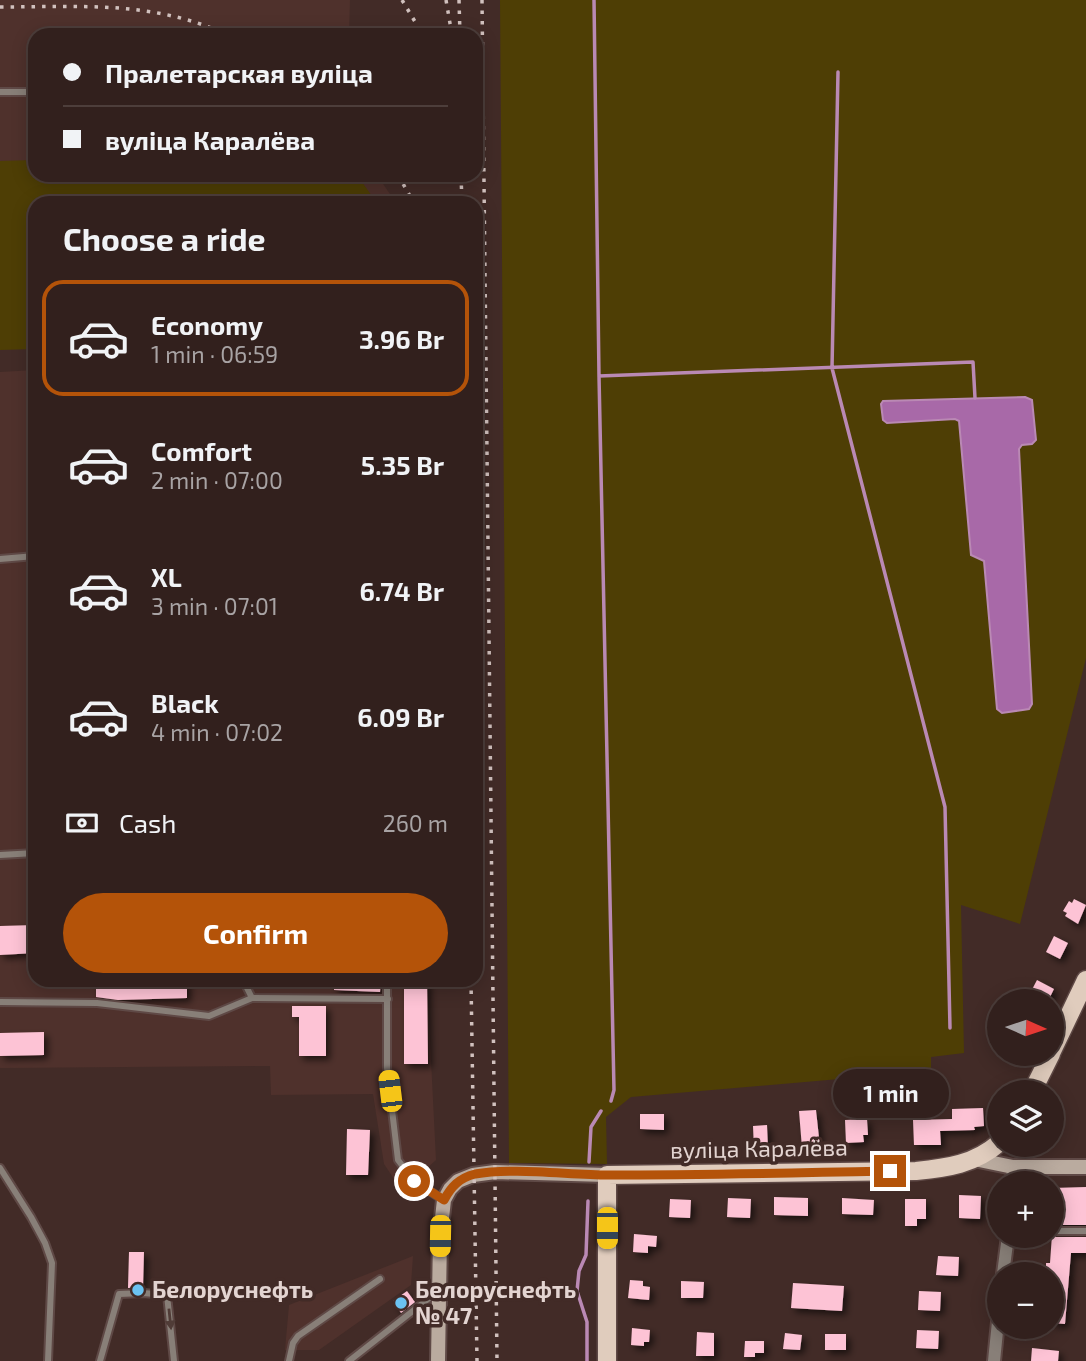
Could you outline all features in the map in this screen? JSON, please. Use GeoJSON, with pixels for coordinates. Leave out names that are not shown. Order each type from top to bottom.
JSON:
{"type":"FeatureCollection","features":[{"type":"Feature","properties":{"kind":"main road"},"geometry":{"type":"LineString","coordinates":[[1064,1026],[1086,980]]}},
{"type":"Feature","properties":{"kind":"main road"},"geometry":{"type":"LineString","coordinates":[[974,1159],[987,1152]]}},
{"type":"Feature","properties":{"kind":"main road","name":"вуліца Каралёва"},"geometry":{"type":"LineString","coordinates":[[444,1200],[458,1181],[473,1175],[495,1172],[607,1175],[916,1171],[951,1168],[974,1159],[1013,1167],[1086,1167]]}},
{"type":"Feature","properties":{"kind":"main road"},"geometry":{"type":"LineString","coordinates":[[607,1175],[607,1361]]}},
{"type":"Feature","properties":{"kind":"main road"},"geometry":{"type":"LineString","coordinates":[[438,1361],[440,1236],[444,1200]]}},
{"type":"Feature","properties":{"kind":"street"},"geometry":{"type":"LineString","coordinates":[[994,1361],[996,1339]]}},
{"type":"Feature","properties":{"kind":"lane"},"geometry":{"type":"LineString","coordinates":[[0,92],[28,92]]}},
{"type":"Feature","properties":{"kind":"lane"},"geometry":{"type":"LineString","coordinates":[[0,559],[28,557]]}},
{"type":"Feature","properties":{"kind":"lane"},"geometry":{"type":"LineString","coordinates":[[0,855],[28,853]]}},
{"type":"Feature","properties":{"kind":"lane"},"geometry":{"type":"LineString","coordinates":[[247,987],[253,998]]}},
{"type":"Feature","properties":{"kind":"lane"},"geometry":{"type":"LineString","coordinates":[[387,987],[387,1068],[398,1160],[414,1181],[444,1200]]}},
{"type":"Feature","properties":{"kind":"lane"},"geometry":{"type":"LineString","coordinates":[[0,1002],[97,1003],[209,1016],[253,998],[387,999]]}},
{"type":"Feature","properties":{"kind":"lane"},"geometry":{"type":"LineString","coordinates":[[0,1168],[31,1217],[52,1263],[48,1361]]}},
{"type":"Feature","properties":{"kind":"lane"},"geometry":{"type":"LineString","coordinates":[[1064,1231],[1086,1231]]}},
{"type":"Feature","properties":{"kind":"lane"},"geometry":{"type":"LineString","coordinates":[[289,1361],[293,1343],[298,1336],[380,1279]]}},
{"type":"Feature","properties":{"kind":"lane"},"geometry":{"type":"LineString","coordinates":[[349,1361],[439,1291]]}},
{"type":"Feature","properties":{"kind":"lane"},"geometry":{"type":"LineString","coordinates":[[100,1361],[119,1294],[142,1293],[167,1295],[174,1361]]}},
{"type":"Feature","properties":{"kind":"shaded area"},"geometry":{"type":"Polygon","coordinates":[[[0,0],[350,0],[349,28],[28,28],[28,182],[382,182],[391,196],[28,196],[28,230],[0,340],[0,0]]]}},
{"type":"Feature","properties":{"kind":"shaded area"},"geometry":{"type":"Polygon","coordinates":[[[500,0],[1086,0],[1086,658],[1020,924],[961,905],[964,1053],[931,1057],[931,1071],[631,1097],[606,1117],[607,1164],[509,1163],[500,0]]]}},
{"type":"Feature","properties":{"kind":"shaded area"},"geometry":{"type":"Polygon","coordinates":[[[28,160],[28,182],[362,182],[372,196],[28,196],[28,349],[0,350],[0,161],[28,160]]]}},
{"type":"Feature","properties":{"kind":"shaded area"},"geometry":{"type":"Polygon","coordinates":[[[28,370],[28,987],[427,987],[436,1160],[402,1191],[384,1164],[373,1094],[271,1095],[270,1066],[0,1068],[0,372],[28,370]]]}},
{"type":"Feature","properties":{"kind":"shaded area"},"geometry":{"type":"Polygon","coordinates":[[[1025,397],[1032,400],[1036,440],[1032,444],[1022,445],[1019,449],[1032,704],[1029,709],[1002,713],[997,709],[984,561],[971,555],[959,421],[955,419],[887,423],[883,420],[881,404],[883,401],[1025,397]]]}},
{"type":"Feature","properties":{"kind":"shaded area"},"geometry":{"type":"Polygon","coordinates":[[[413,1256],[411,1285],[319,1350],[285,1350],[289,1305],[413,1256]]]}},
{"type":"Feature","properties":{"kind":"building"},"geometry":{"type":"Polygon","coordinates":[[[1074,899],[1086,905],[1078,924],[1065,916],[1067,913],[1063,911],[1069,901],[1072,903],[1074,899]]]}},
{"type":"Feature","properties":{"kind":"building"},"geometry":{"type":"Polygon","coordinates":[[[28,925],[28,953],[0,955],[0,926],[28,925]]]}},
{"type":"Feature","properties":{"kind":"building"},"geometry":{"type":"Polygon","coordinates":[[[1054,936],[1068,943],[1060,959],[1046,952],[1054,936]]]}},
{"type":"Feature","properties":{"kind":"building"},"geometry":{"type":"Polygon","coordinates":[[[1037,980],[1054,989],[1032,989],[1037,980]]]}},
{"type":"Feature","properties":{"kind":"building"},"geometry":{"type":"Polygon","coordinates":[[[96,987],[187,987],[187,998],[118,1000],[96,997],[96,987]]]}},
{"type":"Feature","properties":{"kind":"building"},"geometry":{"type":"Polygon","coordinates":[[[334,987],[380,987],[380,992],[334,990],[334,987]]]}},
{"type":"Feature","properties":{"kind":"building"},"geometry":{"type":"Polygon","coordinates":[[[404,987],[427,987],[428,1064],[404,1064],[404,987]]]}},
{"type":"Feature","properties":{"kind":"building"},"geometry":{"type":"Polygon","coordinates":[[[292,1006],[326,1006],[326,1056],[299,1056],[299,1017],[292,1017],[292,1006]]]}},
{"type":"Feature","properties":{"kind":"building"},"geometry":{"type":"Polygon","coordinates":[[[44,1032],[44,1055],[0,1056],[0,1033],[44,1032]]]}},
{"type":"Feature","properties":{"kind":"building"},"geometry":{"type":"Polygon","coordinates":[[[983,1108],[984,1126],[974,1127],[975,1130],[940,1131],[941,1145],[914,1145],[913,1120],[952,1119],[952,1109],[983,1108]]]}},
{"type":"Feature","properties":{"kind":"building"},"geometry":{"type":"Polygon","coordinates":[[[816,1110],[820,1147],[802,1148],[799,1111],[816,1110]]]}},
{"type":"Feature","properties":{"kind":"building"},"geometry":{"type":"Polygon","coordinates":[[[640,1114],[664,1114],[664,1130],[640,1129],[640,1114]]]}},
{"type":"Feature","properties":{"kind":"building"},"geometry":{"type":"Polygon","coordinates":[[[867,1119],[868,1135],[863,1135],[864,1142],[846,1143],[845,1120],[867,1119]]]}},
{"type":"Feature","properties":{"kind":"building"},"geometry":{"type":"Polygon","coordinates":[[[767,1125],[768,1149],[754,1149],[753,1126],[767,1125]]]}},
{"type":"Feature","properties":{"kind":"building"},"geometry":{"type":"Polygon","coordinates":[[[347,1129],[370,1130],[368,1175],[346,1175],[347,1129]]]}},
{"type":"Feature","properties":{"kind":"building"},"geometry":{"type":"Polygon","coordinates":[[[1086,1187],[1086,1225],[1064,1225],[1064,1188],[1086,1187]]]}},
{"type":"Feature","properties":{"kind":"building"},"geometry":{"type":"Polygon","coordinates":[[[959,1195],[981,1196],[980,1219],[959,1218],[959,1195]]]}},
{"type":"Feature","properties":{"kind":"building"},"geometry":{"type":"Polygon","coordinates":[[[774,1197],[808,1198],[808,1216],[774,1215],[774,1197]]]}},
{"type":"Feature","properties":{"kind":"building"},"geometry":{"type":"Polygon","coordinates":[[[728,1198],[751,1199],[750,1218],[727,1217],[728,1198]]]}},
{"type":"Feature","properties":{"kind":"building"},"geometry":{"type":"Polygon","coordinates":[[[842,1198],[874,1200],[873,1215],[842,1214],[842,1198]]]}},
{"type":"Feature","properties":{"kind":"building"},"geometry":{"type":"Polygon","coordinates":[[[670,1199],[691,1200],[690,1218],[669,1217],[670,1199]]]}},
{"type":"Feature","properties":{"kind":"building"},"geometry":{"type":"Polygon","coordinates":[[[905,1199],[926,1199],[926,1219],[917,1219],[917,1226],[905,1226],[905,1199]]]}},
{"type":"Feature","properties":{"kind":"building"},"geometry":{"type":"Polygon","coordinates":[[[634,1234],[657,1236],[656,1247],[648,1246],[648,1253],[633,1252],[634,1234]]]}},
{"type":"Feature","properties":{"kind":"building"},"geometry":{"type":"Polygon","coordinates":[[[1064,1237],[1086,1237],[1086,1253],[1071,1253],[1065,1324],[1064,1262],[1050,1262],[1051,1248],[1064,1248],[1064,1237]]]}},
{"type":"Feature","properties":{"kind":"building"},"geometry":{"type":"Polygon","coordinates":[[[129,1252],[144,1252],[143,1287],[128,1288],[129,1252]]]}},
{"type":"Feature","properties":{"kind":"building"},"geometry":{"type":"Polygon","coordinates":[[[938,1256],[959,1257],[958,1276],[936,1275],[938,1256]]]}},
{"type":"Feature","properties":{"kind":"building"},"geometry":{"type":"Polygon","coordinates":[[[630,1280],[643,1281],[643,1286],[650,1287],[649,1300],[628,1298],[630,1280]]]}},
{"type":"Feature","properties":{"kind":"building"},"geometry":{"type":"Polygon","coordinates":[[[681,1281],[704,1282],[703,1298],[681,1298],[681,1281]]]}},
{"type":"Feature","properties":{"kind":"building"},"geometry":{"type":"Polygon","coordinates":[[[793,1283],[844,1286],[842,1311],[791,1308],[793,1283]]]}},
{"type":"Feature","properties":{"kind":"building"},"geometry":{"type":"Polygon","coordinates":[[[407,1291],[415,1302],[401,1313],[393,1301],[407,1291]]]}},
{"type":"Feature","properties":{"kind":"building"},"geometry":{"type":"Polygon","coordinates":[[[919,1291],[941,1292],[940,1311],[918,1310],[919,1291]]]}},
{"type":"Feature","properties":{"kind":"building"},"geometry":{"type":"Polygon","coordinates":[[[632,1328],[650,1330],[649,1342],[644,1342],[644,1346],[631,1345],[632,1328]]]}},
{"type":"Feature","properties":{"kind":"building"},"geometry":{"type":"Polygon","coordinates":[[[917,1330],[939,1331],[938,1349],[916,1348],[917,1330]]]}},
{"type":"Feature","properties":{"kind":"building"},"geometry":{"type":"Polygon","coordinates":[[[697,1332],[714,1333],[714,1356],[696,1356],[697,1332]]]}},
{"type":"Feature","properties":{"kind":"building"},"geometry":{"type":"Polygon","coordinates":[[[785,1333],[802,1335],[800,1350],[783,1349],[785,1333]]]}},
{"type":"Feature","properties":{"kind":"building"},"geometry":{"type":"Polygon","coordinates":[[[825,1334],[846,1334],[846,1350],[825,1350],[825,1334]]]}},
{"type":"Feature","properties":{"kind":"building"},"geometry":{"type":"Polygon","coordinates":[[[745,1341],[764,1341],[764,1353],[755,1353],[755,1357],[744,1357],[745,1341]]]}},
{"type":"Feature","properties":{"kind":"building"},"geometry":{"type":"Polygon","coordinates":[[[1032,1348],[1059,1351],[1058,1361],[1031,1361],[1032,1348]]]}},
{"type":"Feature","properties":{"kind":"waterway"},"geometry":{"type":"LineString","coordinates":[[594,0],[614,1090],[611,1101]]}},
{"type":"Feature","properties":{"kind":"waterway"},"geometry":{"type":"LineString","coordinates":[[838,72],[832,368],[945,807],[950,1028]]}},
{"type":"Feature","properties":{"kind":"waterway"},"geometry":{"type":"LineString","coordinates":[[599,376],[973,362],[975,398]]}},
{"type":"Feature","properties":{"kind":"waterway"},"geometry":{"type":"LineString","coordinates":[[589,1162],[591,1127],[601,1111]]}},
{"type":"Feature","properties":{"kind":"waterway"},"geometry":{"type":"LineString","coordinates":[[587,1361],[587,1322],[577,1291],[579,1271],[586,1255],[588,1201]]}},
{"type":"Feature","properties":{"kind":"railway"},"geometry":{"type":"LineString","coordinates":[[402,0],[419,28]]}},
{"type":"Feature","properties":{"kind":"railway"},"geometry":{"type":"LineString","coordinates":[[446,0],[451,28]]}},
{"type":"Feature","properties":{"kind":"railway"},"geometry":{"type":"LineString","coordinates":[[459,0],[460,28]]}},
{"type":"Feature","properties":{"kind":"railway"},"geometry":{"type":"LineString","coordinates":[[482,0],[482,28]]}},
{"type":"Feature","properties":{"kind":"railway"},"geometry":{"type":"LineString","coordinates":[[0,7],[116,8],[172,16],[210,28]]}},
{"type":"Feature","properties":{"kind":"railway"},"geometry":{"type":"LineString","coordinates":[[483,91],[497,1361]]}},
{"type":"Feature","properties":{"kind":"railway"},"geometry":{"type":"LineString","coordinates":[[402,182],[410,196]]}},
{"type":"Feature","properties":{"kind":"railway"},"geometry":{"type":"LineString","coordinates":[[461,182],[462,196]]}},
{"type":"Feature","properties":{"kind":"railway"},"geometry":{"type":"LineString","coordinates":[[471,987],[477,1361]]}},
{"type":"Feature","properties":{"kind":"place","name":"Белоруснефть"},"geometry":{"type":"Point","coordinates":[138,1290]}},
{"type":"Feature","properties":{"kind":"place","name":"Белоруснефть № 47"},"geometry":{"type":"Point","coordinates":[401,1303]}},
{"type":"Feature","properties":{"kind":"route"},"geometry":{"type":"LineString","coordinates":[[414,1181],[444,1200],[458,1181],[473,1175],[495,1172],[607,1175],[890,1171]]}}]}
